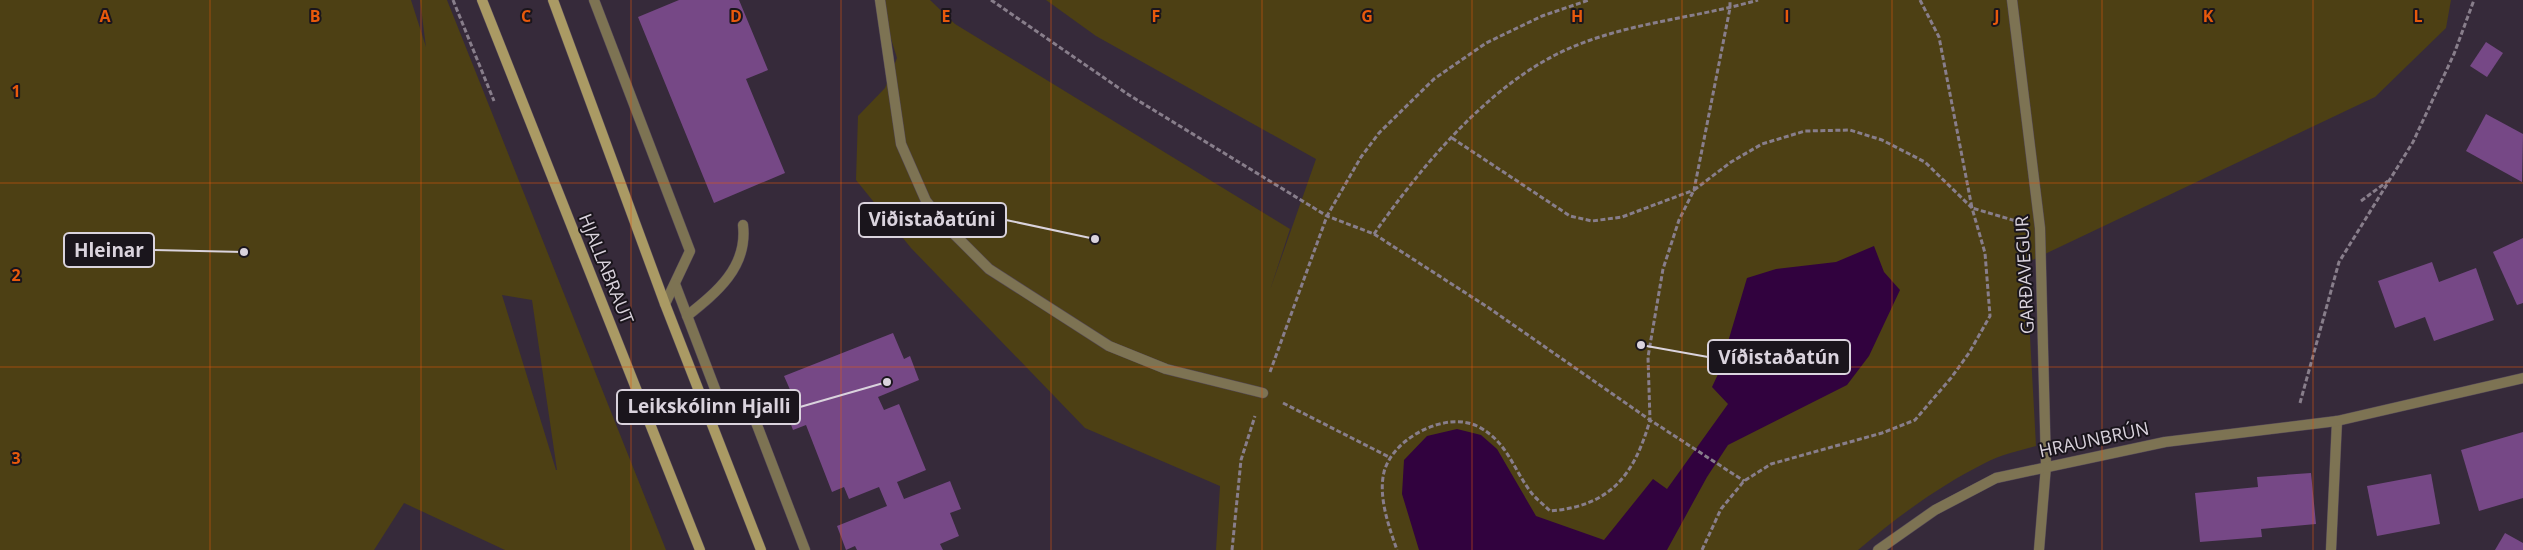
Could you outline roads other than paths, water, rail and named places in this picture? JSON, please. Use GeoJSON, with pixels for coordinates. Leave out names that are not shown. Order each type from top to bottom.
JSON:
{"type":"FeatureCollection","features":[{"type":"Feature","properties":{"kind":"main road","name":"HJALLABRAUT"},"geometry":{"type":"LineString","coordinates":[[482,0],[700,550]]}},
{"type":"Feature","properties":{"kind":"main road"},"geometry":{"type":"LineString","coordinates":[[553,0],[665,304],[761,550]]}},
{"type":"Feature","properties":{"kind":"street"},"geometry":{"type":"LineString","coordinates":[[594,0],[690,251],[665,304]]}},
{"type":"Feature","properties":{"kind":"street"},"geometry":{"type":"LineString","coordinates":[[880,0],[901,144],[926,201],[948,228],[989,269],[1108,346],[1166,369],[1263,393]]}},
{"type":"Feature","properties":{"kind":"street","name":"GARÐAVEGUR"},"geometry":{"type":"LineString","coordinates":[[2012,0],[2040,228],[2046,466],[2039,550]]}},
{"type":"Feature","properties":{"kind":"street"},"geometry":{"type":"LineString","coordinates":[[687,316],[713,295],[734,270],[745,242],[743,225]]}},
{"type":"Feature","properties":{"kind":"street"},"geometry":{"type":"LineString","coordinates":[[675,284],[720,402]]}},
{"type":"Feature","properties":{"kind":"street","name":"HRAUNBRÚN"},"geometry":{"type":"LineString","coordinates":[[1878,550],[1935,510],[1996,478],[2165,442],[2293,428],[2337,421],[2523,378]]}},
{"type":"Feature","properties":{"kind":"street"},"geometry":{"type":"LineString","coordinates":[[701,395],[752,412],[805,550]]}},
{"type":"Feature","properties":{"kind":"street"},"geometry":{"type":"LineString","coordinates":[[2331,550],[2337,421]]}},
{"type":"Feature","properties":{"kind":"place","name":"Viðistaðatúni"},"geometry":{"type":"Point","coordinates":[1095,239]}},
{"type":"Feature","properties":{"kind":"place","name":"Hleinar"},"geometry":{"type":"Point","coordinates":[244,252]}},
{"type":"Feature","properties":{"kind":"place","name":"Víðistaðatún"},"geometry":{"type":"Point","coordinates":[1641,345]}},
{"type":"Feature","properties":{"kind":"place","name":"Leikskólinn Hjalli"},"geometry":{"type":"Point","coordinates":[887,382]}}]}
